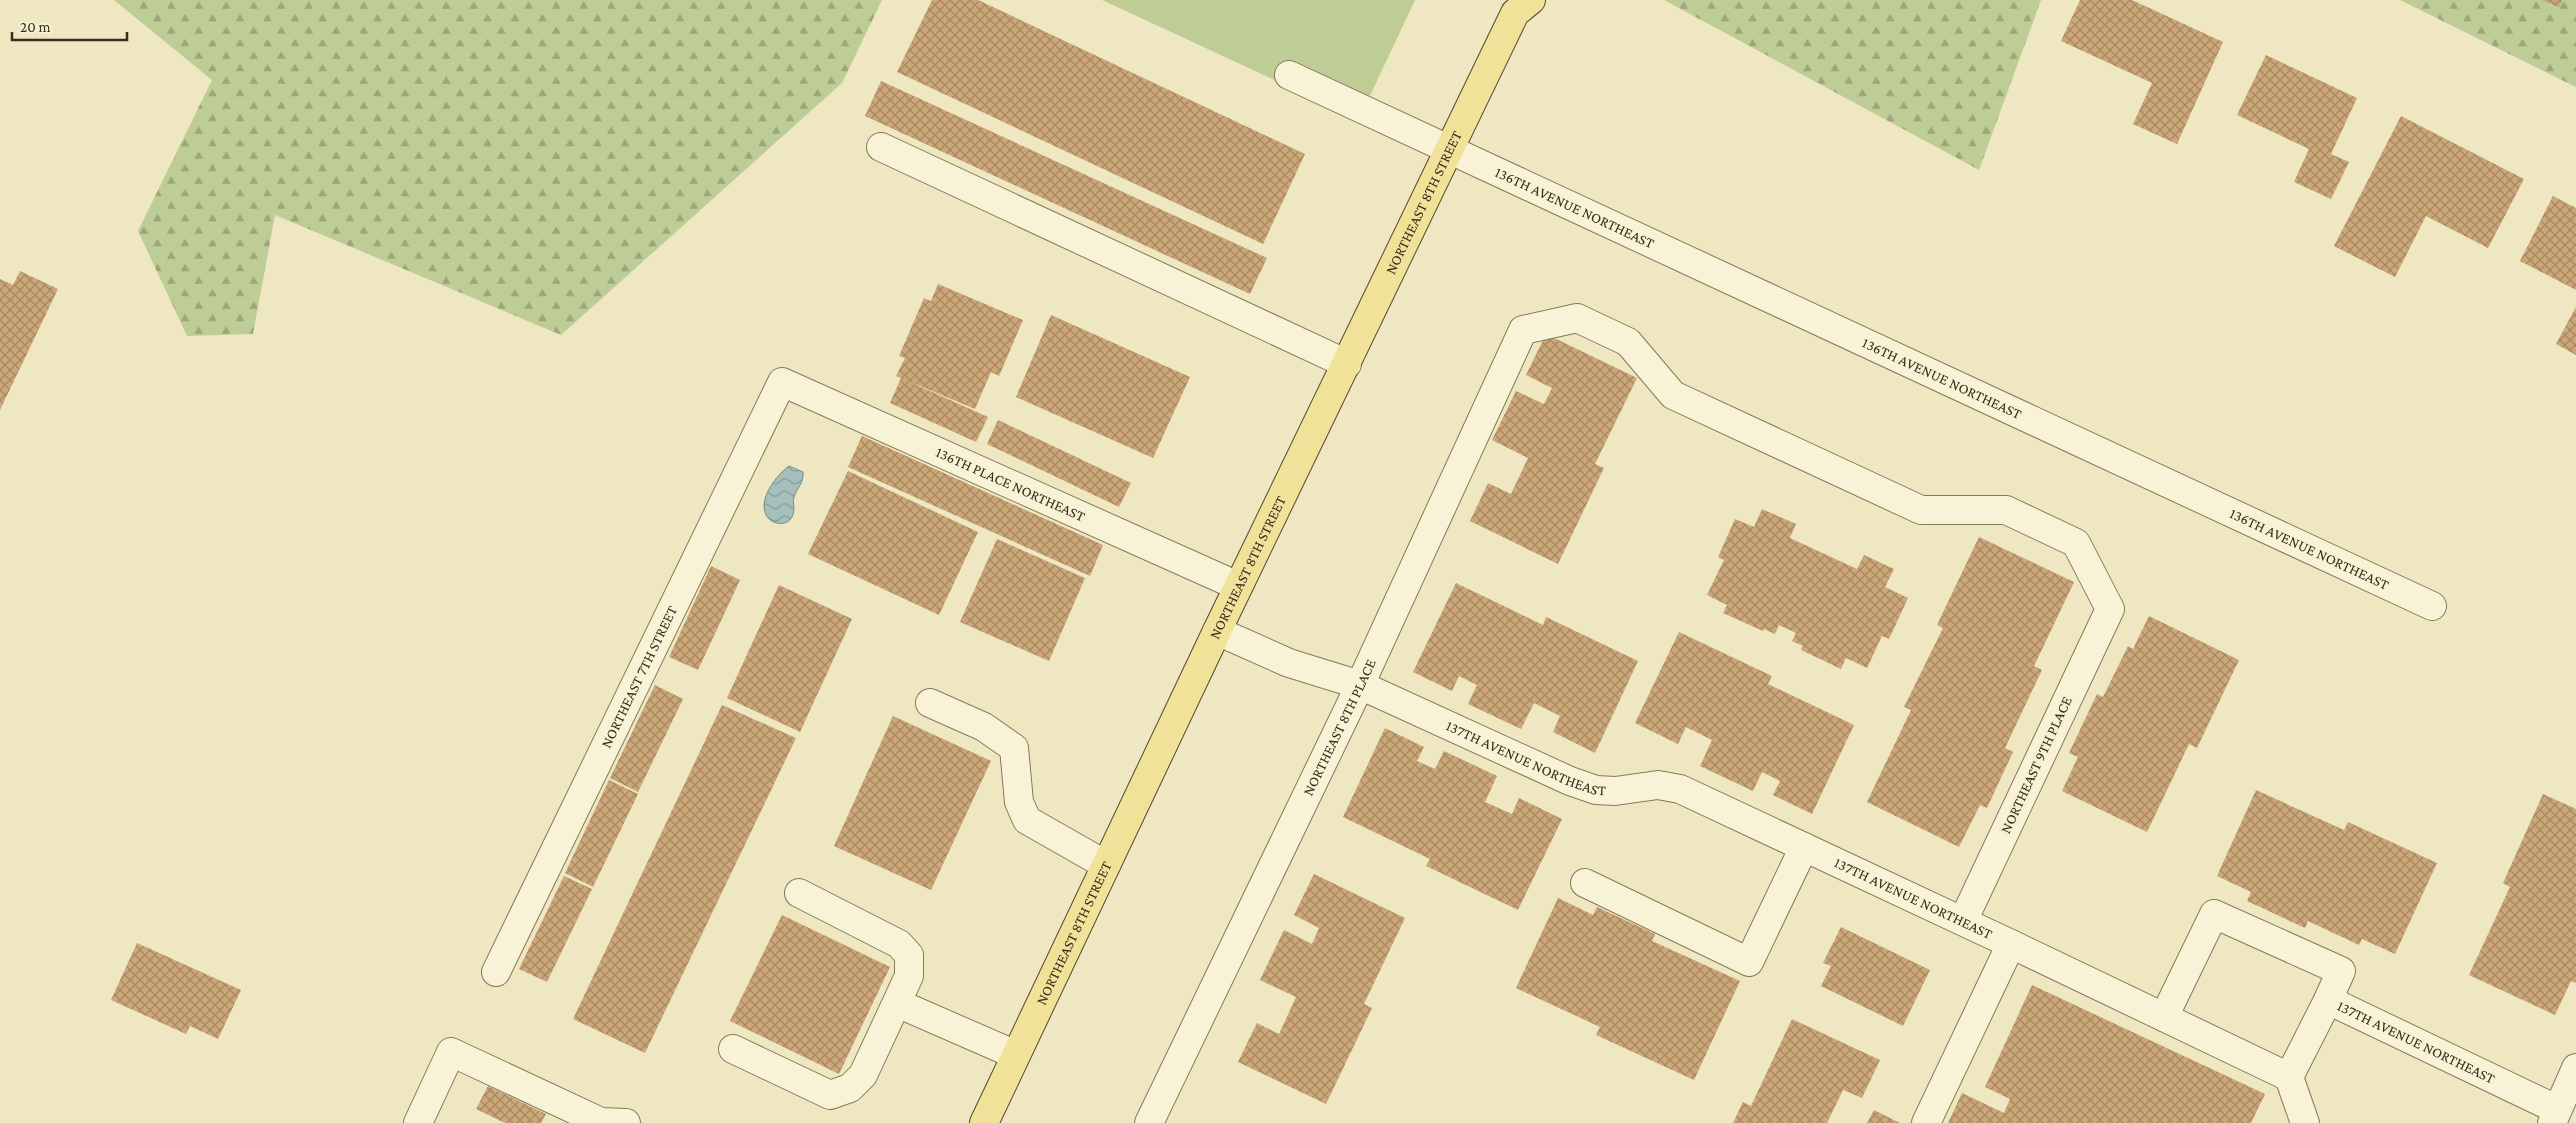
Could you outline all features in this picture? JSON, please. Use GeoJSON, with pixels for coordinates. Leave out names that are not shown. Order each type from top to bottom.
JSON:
{"type":"FeatureCollection","features":[{"type":"Feature","properties":{"kind":"main road","name":"NORTHEAST 8TH STREET"},"geometry":{"type":"LineString","coordinates":[[984,1123],[1238,586],[1451,150],[1520,4]]}},
{"type":"Feature","properties":{"kind":"street","name":"136TH AVENUE NORTHEAST"},"geometry":{"type":"LineString","coordinates":[[1289,75],[2432,606]]}},
{"type":"Feature","properties":{"kind":"street"},"geometry":{"type":"LineString","coordinates":[[881,147],[1347,364]]}},
{"type":"Feature","properties":{"kind":"street","name":"NORTHEAST 9TH PLACE"},"geometry":{"type":"LineString","coordinates":[[1523,330],[1576,318],[1628,342],[1673,395],[1921,510],[2006,510],[2076,543],[2110,609],[1963,921]]}},
{"type":"Feature","properties":{"kind":"street","name":"NORTHEAST 8TH PLACE"},"geometry":{"type":"LineString","coordinates":[[1149,1123],[1360,685],[1523,330]]}},
{"type":"Feature","properties":{"kind":"street","name":"136TH PLACE NORTHEAST"},"geometry":{"type":"LineString","coordinates":[[782,382],[1238,586]]}},
{"type":"Feature","properties":{"kind":"street","name":"NORTHEAST 7TH STREET"},"geometry":{"type":"LineString","coordinates":[[496,972],[782,382]]}},
{"type":"Feature","properties":{"kind":"street","name":"137TH AVENUE NORTHEAST"},"geometry":{"type":"LineString","coordinates":[[1217,631],[1289,663],[1360,685],[1570,781],[1596,790],[1615,791],[1658,784],[1680,789],[2164,1016],[2289,1077],[2328,1000],[2554,1116]]}},
{"type":"Feature","properties":{"kind":"street"},"geometry":{"type":"LineString","coordinates":[[930,703],[984,727],[1014,748],[1019,802],[1027,820],[1106,865]]}},
{"type":"Feature","properties":{"kind":"street"},"geometry":{"type":"LineString","coordinates":[[1585,883],[1749,962],[1804,847]]}},
{"type":"Feature","properties":{"kind":"street"},"geometry":{"type":"LineString","coordinates":[[733,1049],[830,1094],[850,1088],[863,1075],[910,976],[909,955],[899,944],[799,893]]}},
{"type":"Feature","properties":{"kind":"street"},"geometry":{"type":"LineString","coordinates":[[2164,1016],[2214,914],[2341,971],[2328,1000]]}},
{"type":"Feature","properties":{"kind":"street"},"geometry":{"type":"LineString","coordinates":[[1926,1123],[2011,944]]}},
{"type":"Feature","properties":{"kind":"street"},"geometry":{"type":"LineString","coordinates":[[897,1003],[1016,1055]]}},
{"type":"Feature","properties":{"kind":"street"},"geometry":{"type":"LineString","coordinates":[[418,1123],[451,1052],[601,1122],[626,1123]]}},
{"type":"Feature","properties":{"kind":"street"},"geometry":{"type":"LineString","coordinates":[[2554,1116],[2576,1068]]}},
{"type":"Feature","properties":{"kind":"street"},"geometry":{"type":"LineString","coordinates":[[2289,1077],[2305,1123]]}},
{"type":"Feature","properties":{"kind":"green space"},"geometry":{"type":"Polygon","coordinates":[[[114,0],[882,0],[842,83],[561,335],[275,215],[253,334],[187,336],[138,231],[212,80],[114,0]]]}},
{"type":"Feature","properties":{"kind":"green space"},"geometry":{"type":"Polygon","coordinates":[[[1102,0],[1415,0],[1359,119],[1102,0]]]}},
{"type":"Feature","properties":{"kind":"green space"},"geometry":{"type":"Polygon","coordinates":[[[1664,0],[2041,0],[1979,170],[1664,0]]]}},
{"type":"Feature","properties":{"kind":"green space"},"geometry":{"type":"Polygon","coordinates":[[[2400,0],[2576,0],[2576,87],[2400,0]]]}},
{"type":"Feature","properties":{"kind":"water"},"geometry":{"type":"Polygon","coordinates":[[[789,466],[803,472],[802,480],[794,497],[792,517],[786,523],[777,523],[773,522],[765,512],[765,499],[775,480],[789,466]]]}},
{"type":"Feature","properties":{"kind":"building"},"geometry":{"type":"Polygon","coordinates":[[[932,0],[978,0],[1305,154],[1263,244],[897,72],[932,0]]]}},
{"type":"Feature","properties":{"kind":"building"},"geometry":{"type":"Polygon","coordinates":[[[2080,0],[2132,0],[2223,42],[2177,144],[2133,124],[2152,83],[2061,41],[2080,0]]]}},
{"type":"Feature","properties":{"kind":"building"},"geometry":{"type":"Polygon","coordinates":[[[2542,0],[2562,0],[2559,7],[2542,0]]]}},
{"type":"Feature","properties":{"kind":"building"},"geometry":{"type":"Polygon","coordinates":[[[2266,55],[2357,98],[2331,154],[2349,162],[2331,199],[2294,182],[2309,149],[2237,115],[2266,55]]]}},
{"type":"Feature","properties":{"kind":"building"},"geometry":{"type":"Polygon","coordinates":[[[881,81],[1267,258],[1250,294],[865,116],[881,81]]]}},
{"type":"Feature","properties":{"kind":"building"},"geometry":{"type":"Polygon","coordinates":[[[2401,116],[2524,179],[2488,248],[2426,216],[2395,277],[2334,246],[2401,116]]]}},
{"type":"Feature","properties":{"kind":"building"},"geometry":{"type":"Polygon","coordinates":[[[2553,196],[2576,208],[2576,290],[2520,261],[2553,196]]]}},
{"type":"Feature","properties":{"kind":"building"},"geometry":{"type":"Polygon","coordinates":[[[20,271],[58,289],[0,410],[0,279],[13,285],[20,271]]]}},
{"type":"Feature","properties":{"kind":"building"},"geometry":{"type":"Polygon","coordinates":[[[938,284],[1023,320],[999,376],[991,372],[975,409],[896,376],[905,358],[899,356],[924,298],[931,301],[938,284]]]}},
{"type":"Feature","properties":{"kind":"building"},"geometry":{"type":"Polygon","coordinates":[[[2576,307],[2576,355],[2556,344],[2576,307]]]}},
{"type":"Feature","properties":{"kind":"building"},"geometry":{"type":"Polygon","coordinates":[[[1051,315],[1190,377],[1153,458],[1016,397],[1051,315]]]}},
{"type":"Feature","properties":{"kind":"building"},"geometry":{"type":"Polygon","coordinates":[[[1546,334],[1637,378],[1595,464],[1604,468],[1558,564],[1470,521],[1488,483],[1511,494],[1528,458],[1492,440],[1516,391],[1544,404],[1552,388],[1526,375],[1546,334]]]}},
{"type":"Feature","properties":{"kind":"building"},"geometry":{"type":"Polygon","coordinates":[[[901,378],[988,417],[976,442],[890,403],[901,378]]]}},
{"type":"Feature","properties":{"kind":"building"},"geometry":{"type":"Polygon","coordinates":[[[998,420],[1131,483],[1119,507],[987,444],[998,420]]]}},
{"type":"Feature","properties":{"kind":"building"},"geometry":{"type":"Polygon","coordinates":[[[862,436],[1103,545],[1090,576],[848,467],[862,436]]]}},
{"type":"Feature","properties":{"kind":"building"},"geometry":{"type":"Polygon","coordinates":[[[848,471],[978,532],[939,615],[808,554],[848,471]]]}},
{"type":"Feature","properties":{"kind":"building"},"geometry":{"type":"Polygon","coordinates":[[[1762,509],[1796,524],[1790,538],[1857,569],[1864,555],[1894,569],[1885,587],[1908,598],[1889,639],[1882,636],[1867,668],[1846,658],[1841,669],[1801,650],[1803,646],[1792,641],[1796,633],[1779,625],[1775,634],[1764,629],[1763,631],[1723,613],[1727,605],[1707,595],[1724,560],[1718,557],[1735,519],[1754,527],[1762,509]]]}},
{"type":"Feature","properties":{"kind":"building"},"geometry":{"type":"Polygon","coordinates":[[[1979,537],[2074,582],[2034,666],[2042,670],[2005,748],[2013,752],[1987,808],[1980,805],[1959,847],[1867,802],[1911,710],[1904,707],[1943,628],[1937,625],[1979,537]]]}},
{"type":"Feature","properties":{"kind":"building"},"geometry":{"type":"Polygon","coordinates":[[[997,539],[1085,578],[1049,661],[960,622],[997,539]]]}},
{"type":"Feature","properties":{"kind":"building"},"geometry":{"type":"Polygon","coordinates":[[[711,566],[740,580],[698,670],[669,657],[711,566]]]}},
{"type":"Feature","properties":{"kind":"building"},"geometry":{"type":"Polygon","coordinates":[[[1456,583],[1543,625],[1546,617],[1638,661],[1595,753],[1553,732],[1560,716],[1534,703],[1521,729],[1468,704],[1477,685],[1459,676],[1452,691],[1413,672],[1456,583]]]}},
{"type":"Feature","properties":{"kind":"building"},"geometry":{"type":"Polygon","coordinates":[[[779,585],[852,619],[800,732],[727,698],[779,585]]]}},
{"type":"Feature","properties":{"kind":"building"},"geometry":{"type":"Polygon","coordinates":[[[2149,616],[2239,660],[2197,748],[2189,744],[2147,832],[2062,791],[2078,757],[2069,753],[2097,694],[2103,697],[2128,646],[2133,649],[2149,616]]]}},
{"type":"Feature","properties":{"kind":"building"},"geometry":{"type":"Polygon","coordinates":[[[1679,632],[1772,676],[1768,684],[1854,725],[1812,814],[1773,795],[1780,781],[1762,772],[1753,791],[1700,766],[1712,740],[1686,727],[1678,744],[1635,723],[1679,632]]]}},
{"type":"Feature","properties":{"kind":"building"},"geometry":{"type":"Polygon","coordinates":[[[655,685],[683,699],[638,792],[610,778],[655,685]]]}},
{"type":"Feature","properties":{"kind":"building"},"geometry":{"type":"Polygon","coordinates":[[[722,705],[796,738],[645,1053],[573,1019],[722,705]]]}},
{"type":"Feature","properties":{"kind":"building"},"geometry":{"type":"Polygon","coordinates":[[[893,716],[991,761],[931,890],[834,846],[893,716]]]}},
{"type":"Feature","properties":{"kind":"building"},"geometry":{"type":"Polygon","coordinates":[[[1385,728],[1424,747],[1417,761],[1435,769],[1444,751],[1497,776],[1485,802],[1512,814],[1519,798],[1562,819],[1518,910],[1426,866],[1430,859],[1343,817],[1385,728]]]}},
{"type":"Feature","properties":{"kind":"building"},"geometry":{"type":"Polygon","coordinates":[[[609,780],[638,794],[593,887],[565,873],[609,780]]]}},
{"type":"Feature","properties":{"kind":"building"},"geometry":{"type":"Polygon","coordinates":[[[2256,790],[2344,830],[2348,822],[2437,863],[2395,954],[2362,939],[2359,945],[2308,921],[2305,928],[2247,901],[2251,892],[2217,876],[2256,790]]]}},
{"type":"Feature","properties":{"kind":"building"},"geometry":{"type":"Polygon","coordinates":[[[2543,794],[2576,809],[2576,983],[2571,981],[2555,1015],[2469,975],[2510,887],[2503,883],[2543,794]]]}},
{"type":"Feature","properties":{"kind":"building"},"geometry":{"type":"Polygon","coordinates":[[[1314,874],[1405,918],[1364,1004],[1372,1008],[1326,1104],[1238,1062],[1257,1023],[1279,1034],[1296,997],[1260,980],[1284,930],[1312,944],[1319,928],[1294,915],[1314,874]]]}},
{"type":"Feature","properties":{"kind":"building"},"geometry":{"type":"Polygon","coordinates":[[[564,876],[592,889],[547,982],[519,969],[564,876]]]}},
{"type":"Feature","properties":{"kind":"building"},"geometry":{"type":"Polygon","coordinates":[[[1558,898],[1593,915],[1597,907],[1655,934],[1652,941],[1740,981],[1694,1080],[1596,1035],[1600,1027],[1516,988],[1558,898]]]}},
{"type":"Feature","properties":{"kind":"building"},"geometry":{"type":"Polygon","coordinates":[[[782,915],[890,967],[839,1074],[730,1021],[782,915]]]}},
{"type":"Feature","properties":{"kind":"building"},"geometry":{"type":"Polygon","coordinates":[[[1841,927],[1930,970],[1903,1026],[1821,986],[1831,966],[1823,963],[1841,927]]]}},
{"type":"Feature","properties":{"kind":"building"},"geometry":{"type":"Polygon","coordinates":[[[137,943],[241,990],[218,1039],[190,1026],[186,1034],[111,1000],[137,943]]]}},
{"type":"Feature","properties":{"kind":"building"},"geometry":{"type":"Polygon","coordinates":[[[2032,985],[2265,1094],[2251,1123],[1948,1123],[1962,1093],[2004,1113],[2010,1099],[1985,1087],[2032,985]]]}},
{"type":"Feature","properties":{"kind":"building"},"geometry":{"type":"Polygon","coordinates":[[[1792,1019],[1880,1060],[1862,1098],[1843,1090],[1827,1123],[1733,1123],[1743,1102],[1751,1106],[1792,1019]]]}},
{"type":"Feature","properties":{"kind":"building"},"geometry":{"type":"Polygon","coordinates":[[[488,1086],[546,1114],[541,1123],[505,1123],[476,1109],[488,1086]]]}},
{"type":"Feature","properties":{"kind":"building"},"geometry":{"type":"Polygon","coordinates":[[[1874,1110],[1900,1123],[1867,1123],[1874,1110]]]}}]}
